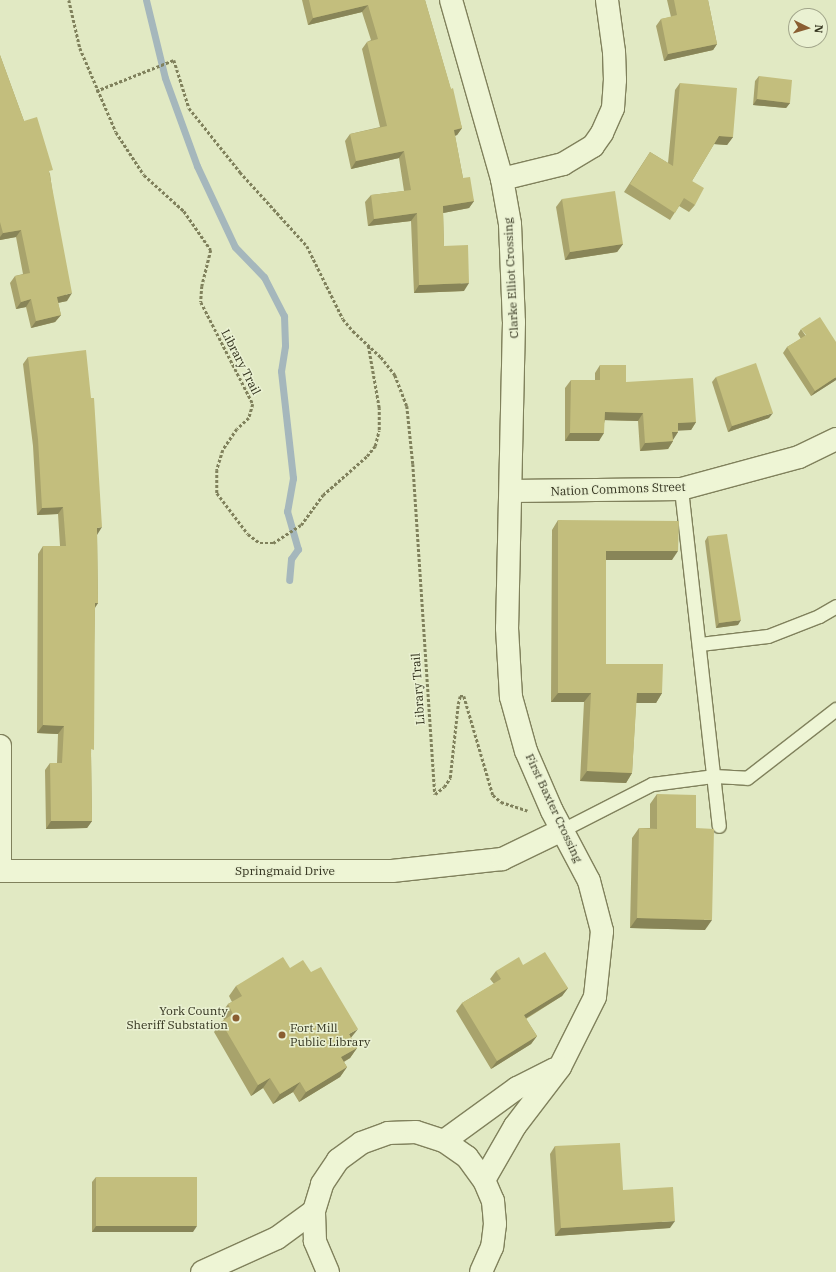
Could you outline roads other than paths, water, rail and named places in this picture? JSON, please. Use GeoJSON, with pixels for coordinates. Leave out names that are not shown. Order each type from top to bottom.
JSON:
{"type":"FeatureCollection","features":[{"type":"Feature","properties":{"kind":"street","name":"Clarke Elliot Crossing"},"geometry":{"type":"LineString","coordinates":[[451,0],[502,179],[510,224],[514,322],[511,491]]}},
{"type":"Feature","properties":{"kind":"street"},"geometry":{"type":"LineString","coordinates":[[502,179],[563,164],[593,146],[602,133],[613,108],[615,80],[614,52],[607,0]]}},
{"type":"Feature","properties":{"kind":"street","name":"Nation Commons Street"},"geometry":{"type":"LineString","coordinates":[[511,491],[681,489],[799,457],[836,439]]}},
{"type":"Feature","properties":{"kind":"street","name":"First Baxter Crossing"},"geometry":{"type":"LineString","coordinates":[[484,1180],[515,1126],[560,1067],[595,997],[602,932],[589,881],[562,830],[526,751],[511,697],[507,628],[511,491]]}},
{"type":"Feature","properties":{"kind":"street"},"geometry":{"type":"LineString","coordinates":[[0,746],[0,871]]}},
{"type":"Feature","properties":{"kind":"street","name":"Springmaid Drive"},"geometry":{"type":"LineString","coordinates":[[0,871],[392,871],[502,860],[562,830]]}},
{"type":"Feature","properties":{"kind":"street"},"geometry":{"type":"LineString","coordinates":[[444,1141],[517,1088],[560,1067]]}},
{"type":"Feature","properties":{"kind":"street"},"geometry":{"type":"LineString","coordinates":[[321,1271],[315,1241],[314,1211],[322,1184],[338,1160],[361,1143],[388,1133],[409,1133],[444,1141],[467,1157],[484,1180],[492,1201],[495,1224],[492,1247],[481,1272]]}},
{"type":"Feature","properties":{"kind":"street"},"geometry":{"type":"LineString","coordinates":[[202,1272],[277,1238],[314,1211]]}},
{"type":"Feature","properties":{"kind":"lane"},"geometry":{"type":"LineString","coordinates":[[681,489],[720,826]]}},
{"type":"Feature","properties":{"kind":"lane"},"geometry":{"type":"LineString","coordinates":[[700,644],[768,636],[819,616],[836,606]]}},
{"type":"Feature","properties":{"kind":"lane"},"geometry":{"type":"LineString","coordinates":[[562,830],[652,784],[714,776],[747,778],[836,709]]}},
{"type":"Feature","properties":{"kind":"waterway"},"geometry":{"type":"LineString","coordinates":[[146,0],[165,78],[197,166],[235,247],[264,277],[284,316],[285,346],[281,371],[293,478],[287,511],[298,549],[291,559],[289,580]]}},
{"type":"Feature","properties":{"kind":"place","name":"York County Sheriff Substation"},"geometry":{"type":"Point","coordinates":[236,1018]}},
{"type":"Feature","properties":{"kind":"place","name":"Fort Mill Public Library"},"geometry":{"type":"Point","coordinates":[282,1035]}}]}
